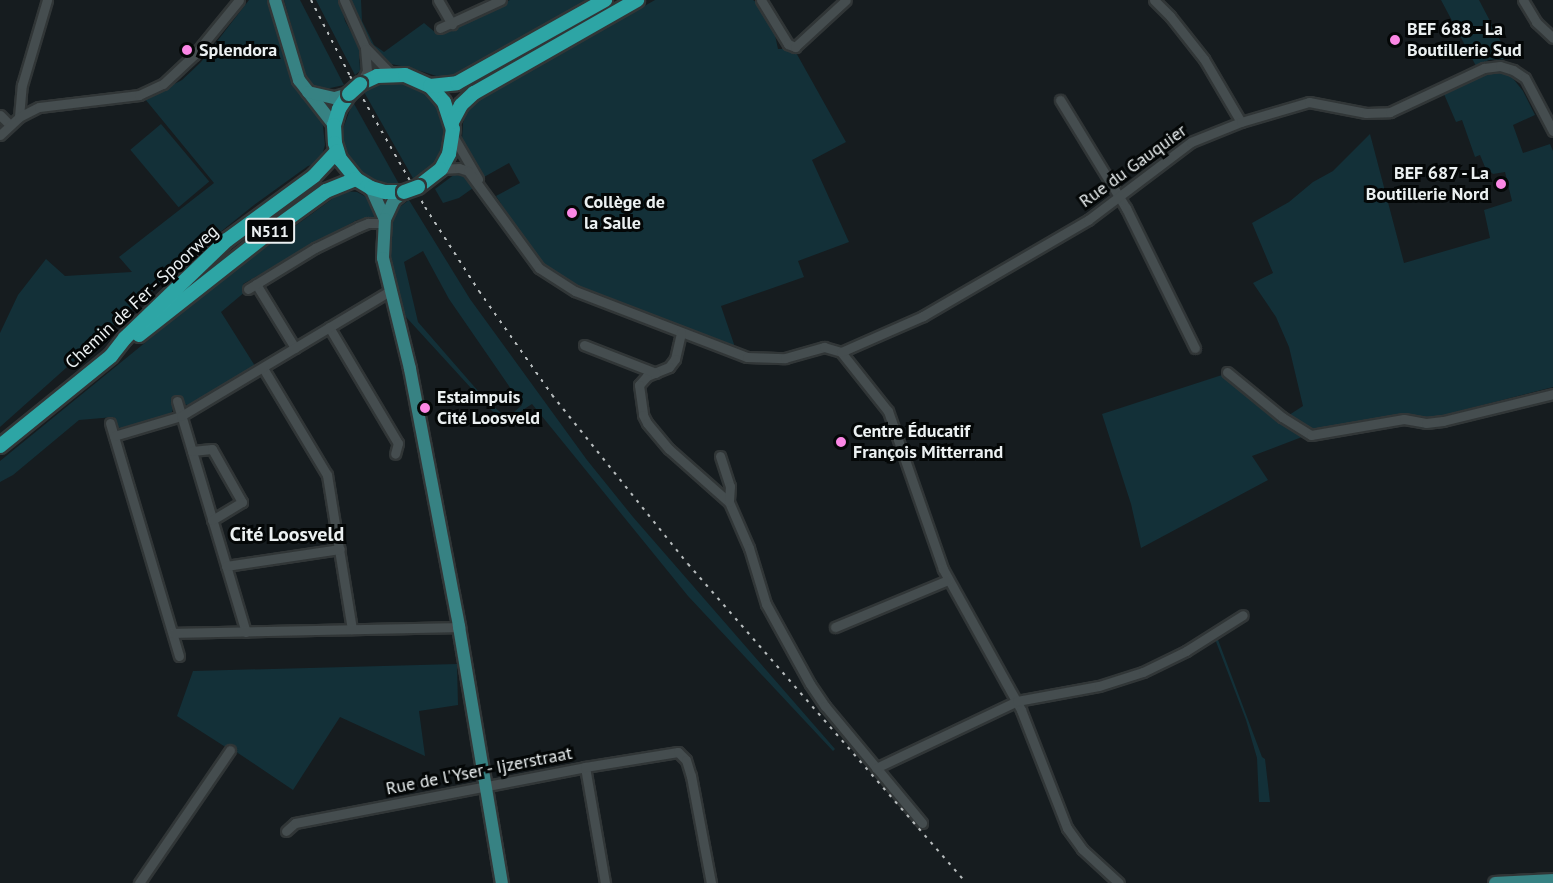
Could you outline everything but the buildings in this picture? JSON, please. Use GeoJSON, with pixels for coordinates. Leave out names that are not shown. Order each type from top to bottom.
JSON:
{"type":"FeatureCollection","features":[{"type":"Feature","properties":{"kind":"highway"},"geometry":{"type":"LineString","coordinates":[[430,86],[457,83],[605,0]]}},
{"type":"Feature","properties":{"kind":"highway"},"geometry":{"type":"LineString","coordinates":[[452,122],[461,105],[474,93],[637,0]]}},
{"type":"Feature","properties":{"kind":"highway"},"geometry":{"type":"LineString","coordinates":[[391,74],[418,79],[430,86],[444,102],[452,122],[453,136],[449,154],[441,169],[418,187],[404,192],[386,192],[371,188],[356,179],[344,167],[337,151],[334,125],[339,109],[349,94],[360,84],[377,76],[391,74]]}},
{"type":"Feature","properties":{"kind":"highway","name":"Chemin de Fer - Spoorweg"},"geometry":{"type":"LineString","coordinates":[[111,356],[125,338],[227,240],[314,176],[337,151]]}},
{"type":"Feature","properties":{"kind":"highway","name":"Chemin de Fer - Spoorweg"},"geometry":{"type":"LineString","coordinates":[[0,446],[191,292],[326,191],[356,179]]}},
{"type":"Feature","properties":{"kind":"main road"},"geometry":{"type":"LineString","coordinates":[[276,0],[299,80],[334,125]]}},
{"type":"Feature","properties":{"kind":"main road"},"geometry":{"type":"LineString","coordinates":[[308,92],[334,98],[349,94]]}},
{"type":"Feature","properties":{"kind":"main road"},"geometry":{"type":"LineString","coordinates":[[371,188],[385,221]]}},
{"type":"Feature","properties":{"kind":"main road"},"geometry":{"type":"LineString","coordinates":[[404,192],[394,200],[385,221],[383,258],[390,291],[401,325],[459,627],[502,883]]}},
{"type":"Feature","properties":{"kind":"main road"},"geometry":{"type":"LineString","coordinates":[[1495,883],[1553,880]]}},
{"type":"Feature","properties":{"kind":"street"},"geometry":{"type":"LineString","coordinates":[[20,117],[22,85],[47,0]]}},
{"type":"Feature","properties":{"kind":"street"},"geometry":{"type":"LineString","coordinates":[[0,135],[20,117],[39,107],[139,95],[163,84],[194,55],[239,0]]}},
{"type":"Feature","properties":{"kind":"street"},"geometry":{"type":"LineString","coordinates":[[344,0],[351,21],[365,47],[391,74]]}},
{"type":"Feature","properties":{"kind":"street"},"geometry":{"type":"LineString","coordinates":[[438,0],[452,24]]}},
{"type":"Feature","properties":{"kind":"street"},"geometry":{"type":"LineString","coordinates":[[440,28],[501,0]]}},
{"type":"Feature","properties":{"kind":"street"},"geometry":{"type":"LineString","coordinates":[[760,0],[788,44],[795,47],[846,0]]}},
{"type":"Feature","properties":{"kind":"street"},"geometry":{"type":"LineString","coordinates":[[1154,0],[1204,59],[1241,122]]}},
{"type":"Feature","properties":{"kind":"street"},"geometry":{"type":"LineString","coordinates":[[1523,0],[1536,22],[1553,38]]}},
{"type":"Feature","properties":{"kind":"street"},"geometry":{"type":"LineString","coordinates":[[360,84],[368,63],[365,47]]}},
{"type":"Feature","properties":{"kind":"street","name":"Rue du Gauquier"},"geometry":{"type":"LineString","coordinates":[[841,352],[923,316],[1088,220],[1191,142],[1241,122],[1309,102],[1366,113],[1390,112],[1484,68],[1500,66],[1513,70],[1528,83],[1553,131]]}},
{"type":"Feature","properties":{"kind":"street"},"geometry":{"type":"LineString","coordinates":[[1060,100],[1119,197],[1195,348]]}},
{"type":"Feature","properties":{"kind":"street"},"geometry":{"type":"LineString","coordinates":[[0,115],[10,125]]}},
{"type":"Feature","properties":{"kind":"street"},"geometry":{"type":"LineString","coordinates":[[453,136],[477,173],[479,184]]}},
{"type":"Feature","properties":{"kind":"street"},"geometry":{"type":"LineString","coordinates":[[441,169],[459,168],[468,171],[539,268],[575,291],[753,359],[785,358],[824,347],[841,352],[888,411],[930,538],[948,580],[1017,701],[1067,828],[1082,849],[1119,883]]}},
{"type":"Feature","properties":{"kind":"street"},"geometry":{"type":"LineString","coordinates":[[295,348],[252,286],[315,248],[368,223],[385,221]]}},
{"type":"Feature","properties":{"kind":"street"},"geometry":{"type":"LineString","coordinates":[[114,436],[181,416],[390,291]]}},
{"type":"Feature","properties":{"kind":"street"},"geometry":{"type":"LineString","coordinates":[[329,327],[398,443],[395,454]]}},
{"type":"Feature","properties":{"kind":"street"},"geometry":{"type":"LineString","coordinates":[[681,333],[675,359],[669,367],[647,376],[639,385],[639,397],[647,423],[669,449],[721,491],[729,502],[740,523],[764,590],[766,604],[825,706],[922,823]]}},
{"type":"Feature","properties":{"kind":"street"},"geometry":{"type":"LineString","coordinates":[[584,345],[656,373]]}},
{"type":"Feature","properties":{"kind":"street"},"geometry":{"type":"LineString","coordinates":[[263,368],[327,475],[352,629]]}},
{"type":"Feature","properties":{"kind":"street"},"geometry":{"type":"LineString","coordinates":[[1227,372],[1282,417],[1311,435],[1404,419],[1426,423],[1443,421],[1553,394]]}},
{"type":"Feature","properties":{"kind":"street"},"geometry":{"type":"LineString","coordinates":[[177,401],[246,632]]}},
{"type":"Feature","properties":{"kind":"street"},"geometry":{"type":"LineString","coordinates":[[110,423],[179,656]]}},
{"type":"Feature","properties":{"kind":"street"},"geometry":{"type":"LineString","coordinates":[[192,451],[212,449],[242,502],[213,520]]}},
{"type":"Feature","properties":{"kind":"street"},"geometry":{"type":"LineString","coordinates":[[720,456],[730,486],[729,502]]}},
{"type":"Feature","properties":{"kind":"street"},"geometry":{"type":"LineString","coordinates":[[226,566],[340,549]]}},
{"type":"Feature","properties":{"kind":"street"},"geometry":{"type":"LineString","coordinates":[[835,627],[948,580]]}},
{"type":"Feature","properties":{"kind":"street"},"geometry":{"type":"LineString","coordinates":[[876,768],[1017,701],[1128,677],[1186,651],[1243,615]]}},
{"type":"Feature","properties":{"kind":"street"},"geometry":{"type":"LineString","coordinates":[[173,633],[459,627]]}},
{"type":"Feature","properties":{"kind":"street"},"geometry":{"type":"LineString","coordinates":[[139,883],[230,750]]}},
{"type":"Feature","properties":{"kind":"street","name":"Rue de l'Yser - Ijzerstraat"},"geometry":{"type":"LineString","coordinates":[[286,831],[295,823],[667,752],[681,754],[691,776],[711,883]]}},
{"type":"Feature","properties":{"kind":"street"},"geometry":{"type":"LineString","coordinates":[[585,767],[605,883]]}},
{"type":"Feature","properties":{"kind":"shaded area"},"geometry":{"type":"Polygon","coordinates":[[[249,0],[267,0],[292,80],[301,96],[322,117],[325,145],[322,155],[316,164],[308,166],[254,205],[198,250],[0,427],[0,333],[18,295],[46,259],[65,276],[132,272],[119,257],[214,183],[145,99],[182,80],[201,62],[249,0]]]}},
{"type":"Feature","properties":{"kind":"shaded area"},"geometry":{"type":"Polygon","coordinates":[[[284,0],[300,0],[344,85],[321,90],[311,85],[306,78],[284,0]]]}},
{"type":"Feature","properties":{"kind":"shaded area"},"geometry":{"type":"Polygon","coordinates":[[[316,0],[340,0],[345,21],[361,50],[359,52],[360,71],[355,75],[316,0]]]}},
{"type":"Feature","properties":{"kind":"shaded area"},"geometry":{"type":"Polygon","coordinates":[[[349,0],[361,0],[362,21],[374,45],[384,52],[424,23],[436,33],[510,0],[589,0],[449,80],[391,64],[376,56],[353,15],[349,0]]]}},
{"type":"Feature","properties":{"kind":"shaded area"},"geometry":{"type":"Polygon","coordinates":[[[655,0],[753,0],[759,4],[775,35],[778,49],[794,49],[846,142],[812,160],[849,242],[798,261],[804,277],[721,306],[736,350],[573,285],[547,268],[533,253],[496,196],[520,183],[509,163],[484,177],[462,139],[463,123],[469,104],[488,91],[492,91],[655,0]]]}},
{"type":"Feature","properties":{"kind":"shaded area"},"geometry":{"type":"Polygon","coordinates":[[[1441,0],[1479,0],[1510,59],[1489,60],[1476,66],[1441,0]]]}},
{"type":"Feature","properties":{"kind":"shaded area"},"geometry":{"type":"Polygon","coordinates":[[[1497,71],[1511,76],[1523,91],[1535,115],[1513,125],[1523,153],[1550,144],[1553,151],[1553,387],[1428,419],[1412,415],[1312,433],[1286,417],[1303,406],[1289,347],[1276,317],[1253,283],[1273,273],[1252,223],[1289,202],[1313,182],[1333,171],[1370,134],[1404,263],[1490,238],[1484,210],[1512,201],[1505,172],[1493,174],[1485,167],[1480,155],[1475,157],[1462,120],[1456,122],[1444,94],[1482,73],[1497,71]]]}},
{"type":"Feature","properties":{"kind":"shaded area"},"geometry":{"type":"Polygon","coordinates":[[[400,81],[413,85],[434,101],[440,111],[445,132],[444,143],[437,161],[414,180],[364,92],[380,83],[400,81]]]}},
{"type":"Feature","properties":{"kind":"shaded area"},"geometry":{"type":"Polygon","coordinates":[[[353,102],[399,184],[371,180],[351,163],[345,153],[342,131],[353,102]]]}},
{"type":"Feature","properties":{"kind":"shaded area"},"geometry":{"type":"Polygon","coordinates":[[[161,124],[209,181],[179,207],[130,150],[161,124]]]}},
{"type":"Feature","properties":{"kind":"shaded area"},"geometry":{"type":"Polygon","coordinates":[[[455,174],[468,178],[473,188],[459,198],[443,203],[435,189],[455,174]]]}},
{"type":"Feature","properties":{"kind":"shaded area"},"geometry":{"type":"Polygon","coordinates":[[[343,191],[357,192],[370,199],[377,218],[357,220],[243,284],[246,291],[221,312],[255,366],[188,405],[184,404],[182,396],[171,399],[174,407],[171,414],[120,428],[116,426],[114,417],[79,420],[13,475],[0,482],[0,461],[228,275],[343,191]]]}},
{"type":"Feature","properties":{"kind":"shaded area"},"geometry":{"type":"Polygon","coordinates":[[[409,200],[470,299],[587,460],[633,517],[835,749],[833,751],[688,596],[532,404],[509,419],[492,411],[406,317],[396,291],[398,290],[392,269],[391,228],[397,209],[409,200]],[[423,251],[404,262],[418,322],[485,399],[500,412],[514,412],[522,405],[449,299],[423,251]]]}},
{"type":"Feature","properties":{"kind":"shaded area"},"geometry":{"type":"Polygon","coordinates":[[[1222,375],[1302,437],[1252,456],[1268,480],[1141,548],[1131,504],[1102,414],[1222,375]]]}},
{"type":"Feature","properties":{"kind":"shaded area"},"geometry":{"type":"Polygon","coordinates":[[[1217,637],[1262,757],[1265,759],[1270,802],[1259,802],[1257,758],[1246,720],[1215,639],[1217,637]]]}},
{"type":"Feature","properties":{"kind":"shaded area"},"geometry":{"type":"Polygon","coordinates":[[[457,664],[458,705],[419,711],[425,756],[340,717],[293,790],[177,716],[193,671],[457,664]]]}},
{"type":"Feature","properties":{"kind":"railway"},"geometry":{"type":"LineString","coordinates":[[311,0],[350,76],[425,207],[479,291],[552,395],[688,564],[966,883]]}},
{"type":"Feature","properties":{"kind":"place","name":"BEF 688 - La Boutillerie Sud"},"geometry":{"type":"Point","coordinates":[1395,40]}},
{"type":"Feature","properties":{"kind":"place","name":"Splendora"},"geometry":{"type":"Point","coordinates":[187,50]}},
{"type":"Feature","properties":{"kind":"place","name":"BEF 687 - La Boutillerie Nord"},"geometry":{"type":"Point","coordinates":[1501,184]}},
{"type":"Feature","properties":{"kind":"place","name":"Collège de la Salle"},"geometry":{"type":"Point","coordinates":[572,213]}},
{"type":"Feature","properties":{"kind":"place","name":"Estaimpuis Cité Loosveld"},"geometry":{"type":"Point","coordinates":[425,408]}},
{"type":"Feature","properties":{"kind":"place","name":"Centre Éducatif François Mitterrand"},"geometry":{"type":"Point","coordinates":[841,442]}},
{"type":"Feature","properties":{"kind":"district","name":"Cité Loosveld"},"geometry":{"type":"Point","coordinates":[287,534]}}]}
